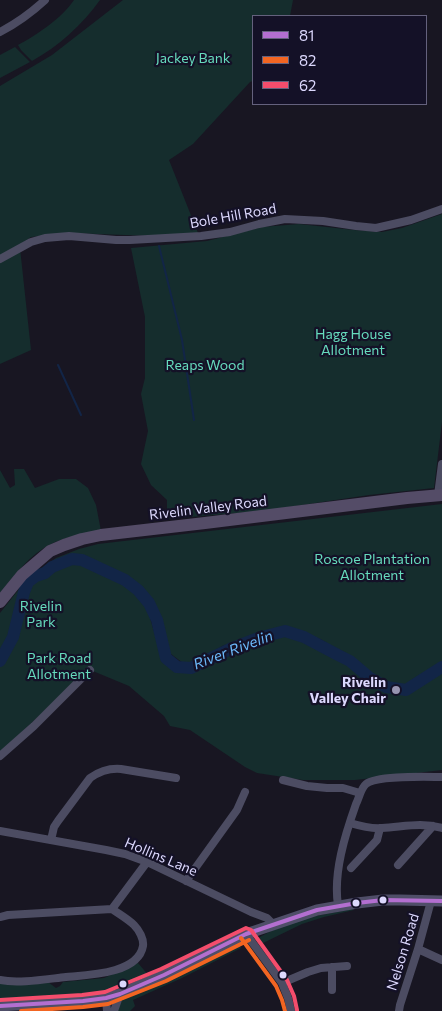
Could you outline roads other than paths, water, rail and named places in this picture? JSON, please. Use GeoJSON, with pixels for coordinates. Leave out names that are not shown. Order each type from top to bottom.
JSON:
{"type":"FeatureCollection","features":[{"type":"Feature","properties":{"kind":"main road","name":"Rivelin Valley Road"},"geometry":{"type":"LineString","coordinates":[[0,602],[22,575],[50,551],[82,539],[101,535],[440,495]]}},
{"type":"Feature","properties":{"kind":"main road"},"geometry":{"type":"LineString","coordinates":[[0,1006],[83,1001],[120,994],[246,934],[309,912],[338,905],[383,900],[437,901]]}},
{"type":"Feature","properties":{"kind":"street"},"geometry":{"type":"LineString","coordinates":[[0,32],[20,21],[45,0]]}},
{"type":"Feature","properties":{"kind":"street","name":"Bole Hill Road"},"geometry":{"type":"LineString","coordinates":[[0,259],[31,242],[45,238],[69,236],[130,240],[201,236],[230,232],[285,219],[316,220],[376,228],[412,220],[442,209]]}},
{"type":"Feature","properties":{"kind":"street"},"geometry":{"type":"LineString","coordinates":[[440,495],[442,464]]}},
{"type":"Feature","properties":{"kind":"street"},"geometry":{"type":"LineString","coordinates":[[0,756],[34,726],[90,670]]}},
{"type":"Feature","properties":{"kind":"street"},"geometry":{"type":"LineString","coordinates":[[51,840],[54,827],[58,821],[90,778],[96,774],[113,768],[176,778]]}},
{"type":"Feature","properties":{"kind":"street"},"geometry":{"type":"LineString","coordinates":[[338,905],[336,897],[341,855],[360,793],[366,784],[374,780],[400,777],[442,777]]}},
{"type":"Feature","properties":{"kind":"street"},"geometry":{"type":"LineString","coordinates":[[283,780],[307,786],[343,788],[360,793]]}},
{"type":"Feature","properties":{"kind":"street"},"geometry":{"type":"LineString","coordinates":[[325,798],[328,788]]}},
{"type":"Feature","properties":{"kind":"street"},"geometry":{"type":"LineString","coordinates":[[186,881],[237,810],[246,792]]}},
{"type":"Feature","properties":{"kind":"street"},"geometry":{"type":"LineString","coordinates":[[350,823],[380,828],[407,825],[442,828]]}},
{"type":"Feature","properties":{"kind":"street"},"geometry":{"type":"LineString","coordinates":[[398,865],[433,826]]}},
{"type":"Feature","properties":{"kind":"street"},"geometry":{"type":"LineString","coordinates":[[351,868],[377,840],[380,828]]}},
{"type":"Feature","properties":{"kind":"street","name":"Hollins Lane"},"geometry":{"type":"LineString","coordinates":[[0,831],[116,852],[147,862],[267,918],[274,925]]}},
{"type":"Feature","properties":{"kind":"street"},"geometry":{"type":"LineString","coordinates":[[112,909],[147,862]]}},
{"type":"Feature","properties":{"kind":"street","name":"Nelson Road"},"geometry":{"type":"LineString","coordinates":[[400,1011],[400,1005],[418,948],[437,901]]}},
{"type":"Feature","properties":{"kind":"street"},"geometry":{"type":"LineString","coordinates":[[0,917],[112,909],[135,926],[144,942],[140,956],[135,961],[114,970],[95,974],[21,981],[0,980]]}},
{"type":"Feature","properties":{"kind":"street"},"geometry":{"type":"LineString","coordinates":[[246,934],[282,983],[291,1011]]}},
{"type":"Feature","properties":{"kind":"street"},"geometry":{"type":"LineString","coordinates":[[418,948],[442,960]]}},
{"type":"Feature","properties":{"kind":"street"},"geometry":{"type":"LineString","coordinates":[[282,983],[308,972],[347,966]]}},
{"type":"Feature","properties":{"kind":"street"},"geometry":{"type":"LineString","coordinates":[[332,967],[332,990]]}},
{"type":"Feature","properties":{"kind":"street"},"geometry":{"type":"LineString","coordinates":[[114,1011],[120,994]]}},
{"type":"Feature","properties":{"kind":"street"},"geometry":{"type":"LineString","coordinates":[[106,998],[107,1011]]}},
{"type":"Feature","properties":{"kind":"waterway"},"geometry":{"type":"LineString","coordinates":[[159,246],[182,340],[194,420]]}},
{"type":"Feature","properties":{"kind":"waterway"},"geometry":{"type":"LineString","coordinates":[[58,365],[81,415]]}},
{"type":"Feature","properties":{"kind":"waterway","name":"River Rivelin"},"geometry":{"type":"LineString","coordinates":[[0,661],[13,637],[28,582],[52,567],[72,559],[82,560],[125,580],[138,590],[149,603],[157,620],[166,658],[177,667],[191,668],[232,648],[258,638],[285,631],[304,637],[350,661],[370,678],[386,687],[406,690],[442,667]]}},
{"type":"Feature","properties":{"kind":"place","name":"Rivelin Valley Chair"},"geometry":{"type":"Point","coordinates":[396,690]}},
{"type":"Feature","properties":{"kind":"park label","name":"Jackey Bank"},"geometry":{"type":"Point","coordinates":[193,58]}},
{"type":"Feature","properties":{"kind":"park label","name":"Hagg House Allotment"},"geometry":{"type":"Point","coordinates":[353,342]}},
{"type":"Feature","properties":{"kind":"park label","name":"Reaps Wood"},"geometry":{"type":"Point","coordinates":[205,365]}},
{"type":"Feature","properties":{"kind":"park label","name":"Roscoe Plantation Allotment"},"geometry":{"type":"Point","coordinates":[372,568]}},
{"type":"Feature","properties":{"kind":"park label","name":"Rivelin Park"},"geometry":{"type":"Point","coordinates":[41,614]}},
{"type":"Feature","properties":{"kind":"park label","name":"Park Road Allotment"},"geometry":{"type":"Point","coordinates":[59,666]}}]}
